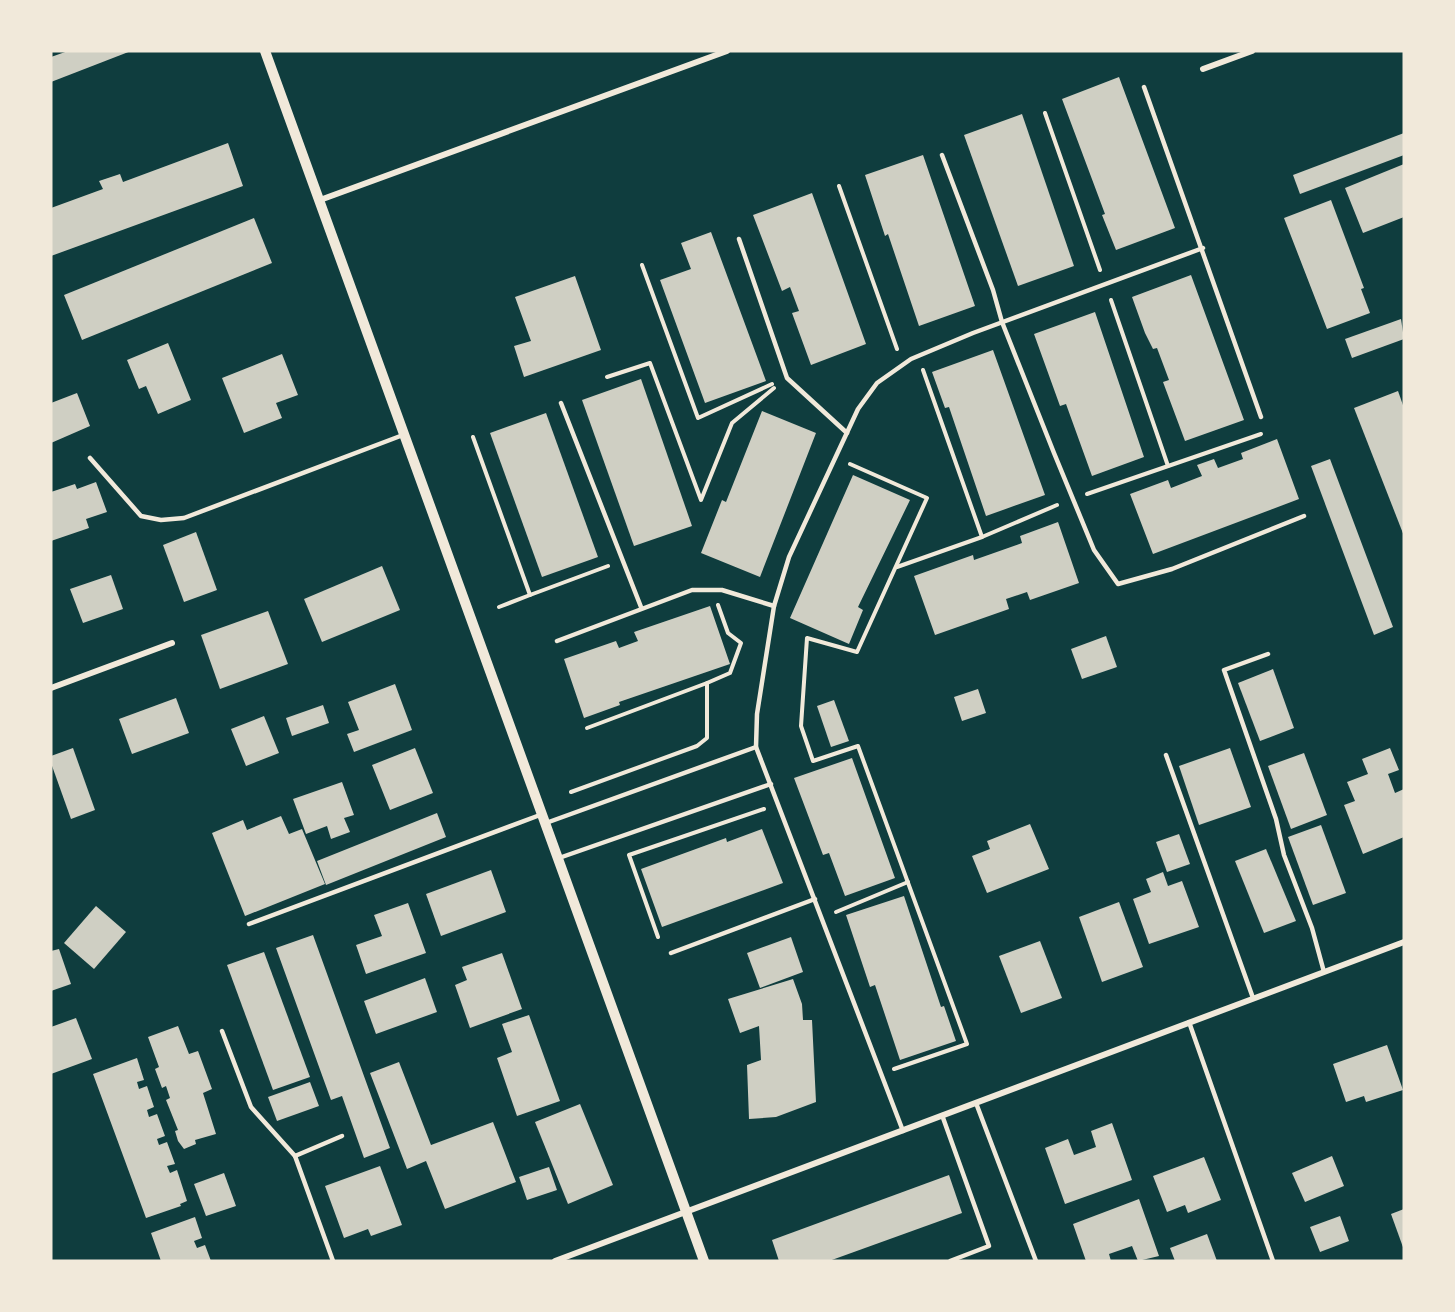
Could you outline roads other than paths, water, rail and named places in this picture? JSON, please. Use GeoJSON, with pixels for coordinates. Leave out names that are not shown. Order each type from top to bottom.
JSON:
{"type":"FeatureCollection","features":[{"type":"Feature","properties":{"kind":"street"},"geometry":{"type":"LineString","coordinates":[[265,51],[704,1261]]}},
{"type":"Feature","properties":{"kind":"street"},"geometry":{"type":"LineString","coordinates":[[320,200],[728,51]]}},
{"type":"Feature","properties":{"kind":"street"},"geometry":{"type":"LineString","coordinates":[[1203,69],[1252,51]]}},
{"type":"Feature","properties":{"kind":"street"},"geometry":{"type":"LineString","coordinates":[[51,688],[172,643]]}},
{"type":"Feature","properties":{"kind":"street"},"geometry":{"type":"LineString","coordinates":[[555,1261],[1404,942]]}},
{"type":"Feature","properties":{"kind":"lane"},"geometry":{"type":"LineString","coordinates":[[1144,87],[1203,248],[1261,417]]}},
{"type":"Feature","properties":{"kind":"lane"},"geometry":{"type":"LineString","coordinates":[[942,155],[993,290],[1002,322],[1094,550],[1118,584],[1172,569],[1304,516]]}},
{"type":"Feature","properties":{"kind":"lane"},"geometry":{"type":"LineString","coordinates":[[739,239],[787,378],[847,433]]}},
{"type":"Feature","properties":{"kind":"lane"},"geometry":{"type":"LineString","coordinates":[[903,1131],[756,747],[757,714],[774,606],[789,557],[858,409],[877,383],[918,356],[1002,322],[1203,248]]}},
{"type":"Feature","properties":{"kind":"lane"},"geometry":{"type":"LineString","coordinates":[[561,403],[641,608]]}},
{"type":"Feature","properties":{"kind":"lane"},"geometry":{"type":"LineString","coordinates":[[90,458],[141,516],[161,519],[184,518],[405,434]]}},
{"type":"Feature","properties":{"kind":"lane"},"geometry":{"type":"LineString","coordinates":[[557,641],[692,590],[713,590],[749,597],[774,606]]}},
{"type":"Feature","properties":{"kind":"lane"},"geometry":{"type":"LineString","coordinates":[[1268,654],[1224,670],[1257,763],[1284,855],[1312,928],[1324,972]]}},
{"type":"Feature","properties":{"kind":"lane"},"geometry":{"type":"LineString","coordinates":[[249,924],[544,818],[756,747]]}},
{"type":"Feature","properties":{"kind":"lane"},"geometry":{"type":"LineString","coordinates":[[1166,755],[1253,998]]}},
{"type":"Feature","properties":{"kind":"lane"},"geometry":{"type":"LineString","coordinates":[[558,858],[771,784]]}},
{"type":"Feature","properties":{"kind":"lane"},"geometry":{"type":"LineString","coordinates":[[671,953],[815,899]]}},
{"type":"Feature","properties":{"kind":"lane"},"geometry":{"type":"LineString","coordinates":[[1189,1022],[1273,1261]]}},
{"type":"Feature","properties":{"kind":"lane"},"geometry":{"type":"LineString","coordinates":[[222,1032],[251,1107],[295,1156],[333,1261]]}},
{"type":"Feature","properties":{"kind":"lane"},"geometry":{"type":"LineString","coordinates":[[976,1103],[1036,1261]]}},
{"type":"Feature","properties":{"kind":"lane"},"geometry":{"type":"LineString","coordinates":[[942,1115],[989,1246],[950,1261]]}},
{"type":"Feature","properties":{"kind":"lane"},"geometry":{"type":"LineString","coordinates":[[295,1156],[342,1136]]}}]}
